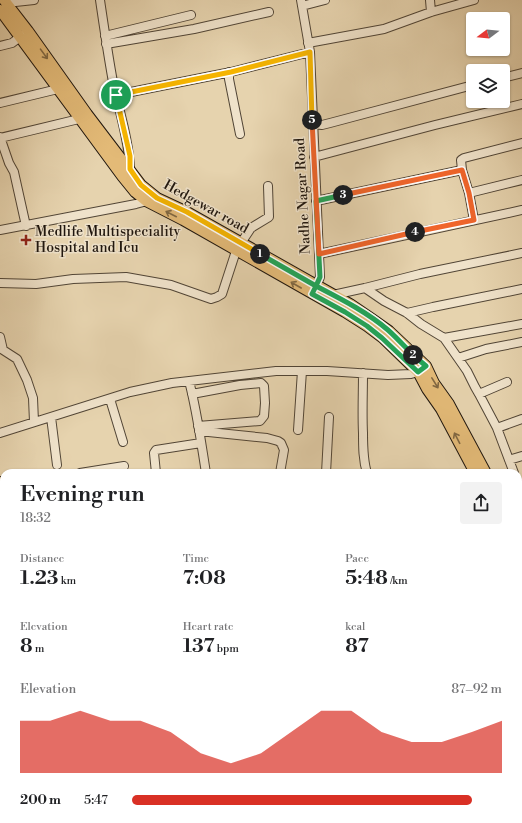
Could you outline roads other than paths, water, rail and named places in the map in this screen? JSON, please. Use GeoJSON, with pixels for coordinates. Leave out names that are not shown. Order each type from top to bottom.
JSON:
{"type":"FeatureCollection","features":[{"type":"Feature","properties":{"kind":"main road","name":"Hedgewar road"},"geometry":{"type":"LineString","coordinates":[[3,5],[83,116],[122,176],[135,192],[146,202],[238,247],[314,290],[367,326],[422,369],[427,389],[443,412],[473,469]]}},
{"type":"Feature","properties":{"kind":"main road","name":"Hedgewar road"},"geometry":{"type":"LineString","coordinates":[[24,34],[58,89],[130,169],[141,185],[157,198],[187,212],[238,247]]}},
{"type":"Feature","properties":{"kind":"main road","name":"Hedgewar road"},"geometry":{"type":"LineString","coordinates":[[314,290],[333,295],[367,315],[389,331],[434,383],[449,404],[484,469]]}},
{"type":"Feature","properties":{"kind":"street"},"geometry":{"type":"LineString","coordinates":[[3,5],[34,0]]}},
{"type":"Feature","properties":{"kind":"street"},"geometry":{"type":"LineString","coordinates":[[100,0],[106,44],[130,156],[130,169],[122,176]]}},
{"type":"Feature","properties":{"kind":"street"},"geometry":{"type":"LineString","coordinates":[[301,3],[325,0]]}},
{"type":"Feature","properties":{"kind":"street"},"geometry":{"type":"LineString","coordinates":[[430,0],[431,12]]}},
{"type":"Feature","properties":{"kind":"street"},"geometry":{"type":"LineString","coordinates":[[308,43],[384,29],[431,12],[474,0]]}},
{"type":"Feature","properties":{"kind":"street","name":"Nadhe Nagar Road"},"geometry":{"type":"LineString","coordinates":[[301,3],[310,52],[320,277],[314,290]]}},
{"type":"Feature","properties":{"kind":"street"},"geometry":{"type":"LineString","coordinates":[[106,44],[194,29],[269,12]]}},
{"type":"Feature","properties":{"kind":"street"},"geometry":{"type":"LineString","coordinates":[[105,36],[191,15]]}},
{"type":"Feature","properties":{"kind":"street"},"geometry":{"type":"LineString","coordinates":[[0,46],[12,42],[24,34]]}},
{"type":"Feature","properties":{"kind":"street"},"geometry":{"type":"LineString","coordinates":[[116,95],[228,72],[310,52]]}},
{"type":"Feature","properties":{"kind":"street"},"geometry":{"type":"LineString","coordinates":[[228,72],[240,134]]}},
{"type":"Feature","properties":{"kind":"street"},"geometry":{"type":"LineString","coordinates":[[510,76],[522,73]]}},
{"type":"Feature","properties":{"kind":"street"},"geometry":{"type":"LineString","coordinates":[[312,124],[322,125],[337,122],[466,87]]}},
{"type":"Feature","properties":{"kind":"street"},"geometry":{"type":"LineString","coordinates":[[0,103],[58,89]]}},
{"type":"Feature","properties":{"kind":"street"},"geometry":{"type":"LineString","coordinates":[[314,157],[522,104]]}},
{"type":"Feature","properties":{"kind":"street"},"geometry":{"type":"LineString","coordinates":[[26,226],[14,172],[0,138],[83,116]]}},
{"type":"Feature","properties":{"kind":"street"},"geometry":{"type":"LineString","coordinates":[[474,220],[461,160],[522,143]]}},
{"type":"Feature","properties":{"kind":"street"},"geometry":{"type":"LineString","coordinates":[[316,201],[462,170]]}},
{"type":"Feature","properties":{"kind":"street"},"geometry":{"type":"LineString","coordinates":[[469,193],[522,180]]}},
{"type":"Feature","properties":{"kind":"street"},"geometry":{"type":"LineString","coordinates":[[0,283],[36,284],[73,279],[126,277],[171,285],[211,299],[217,297],[222,294],[238,247],[251,228],[269,217],[268,186]]}},
{"type":"Feature","properties":{"kind":"street"},"geometry":{"type":"LineString","coordinates":[[0,230],[146,202],[157,198]]}},
{"type":"Feature","properties":{"kind":"street"},"geometry":{"type":"LineString","coordinates":[[319,254],[522,210]]}},
{"type":"Feature","properties":{"kind":"street"},"geometry":{"type":"LineString","coordinates":[[333,295],[420,274],[522,253]]}},
{"type":"Feature","properties":{"kind":"street"},"geometry":{"type":"LineString","coordinates":[[365,288],[384,301],[407,313],[421,324],[444,338],[467,371],[480,394],[497,428],[512,469]]}},
{"type":"Feature","properties":{"kind":"street"},"geometry":{"type":"LineString","coordinates":[[407,313],[433,306],[522,289]]}},
{"type":"Feature","properties":{"kind":"street"},"geometry":{"type":"LineString","coordinates":[[444,338],[522,324]]}},
{"type":"Feature","properties":{"kind":"street"},"geometry":{"type":"LineString","coordinates":[[0,337],[3,350],[16,359],[27,380],[33,398],[34,422]]}},
{"type":"Feature","properties":{"kind":"street"},"geometry":{"type":"LineString","coordinates":[[458,358],[486,349],[522,342]]}},
{"type":"Feature","properties":{"kind":"street"},"geometry":{"type":"LineString","coordinates":[[0,433],[130,392],[172,383],[276,371],[327,370],[388,375],[412,374],[422,369]]}},
{"type":"Feature","properties":{"kind":"street"},"geometry":{"type":"LineString","coordinates":[[298,430],[302,371]]}},
{"type":"Feature","properties":{"kind":"street"},"geometry":{"type":"LineString","coordinates":[[363,373],[362,420],[363,452],[366,469]]}},
{"type":"Feature","properties":{"kind":"street"},"geometry":{"type":"LineString","coordinates":[[189,381],[199,428],[205,469]]}},
{"type":"Feature","properties":{"kind":"street"},"geometry":{"type":"LineString","coordinates":[[480,394],[507,382]]}},
{"type":"Feature","properties":{"kind":"street"},"geometry":{"type":"LineString","coordinates":[[192,394],[247,384],[261,383],[264,386],[264,416],[260,421],[199,428]]}},
{"type":"Feature","properties":{"kind":"street"},"geometry":{"type":"LineString","coordinates":[[110,399],[123,442]]}},
{"type":"Feature","properties":{"kind":"street"},"geometry":{"type":"LineString","coordinates":[[51,417],[57,465]]}},
{"type":"Feature","properties":{"kind":"street"},"geometry":{"type":"LineString","coordinates":[[326,469],[329,417]]}},
{"type":"Feature","properties":{"kind":"street"},"geometry":{"type":"LineString","coordinates":[[497,428],[522,419]]}},
{"type":"Feature","properties":{"kind":"street"},"geometry":{"type":"LineString","coordinates":[[199,428],[278,441],[281,443],[284,450],[281,469]]}},
{"type":"Feature","properties":{"kind":"street"},"geometry":{"type":"LineString","coordinates":[[156,469],[154,453],[156,450],[201,443]]}},
{"type":"Feature","properties":{"kind":"street"},"geometry":{"type":"LineString","coordinates":[[509,460],[522,456]]}},
{"type":"Feature","properties":{"kind":"street"},"geometry":{"type":"LineString","coordinates":[[105,469],[124,466]]}},
{"type":"Feature","properties":{"kind":"place","name":"Medlife Multispeciality Hospital and Icu"},"geometry":{"type":"Point","coordinates":[26,240]}}]}
